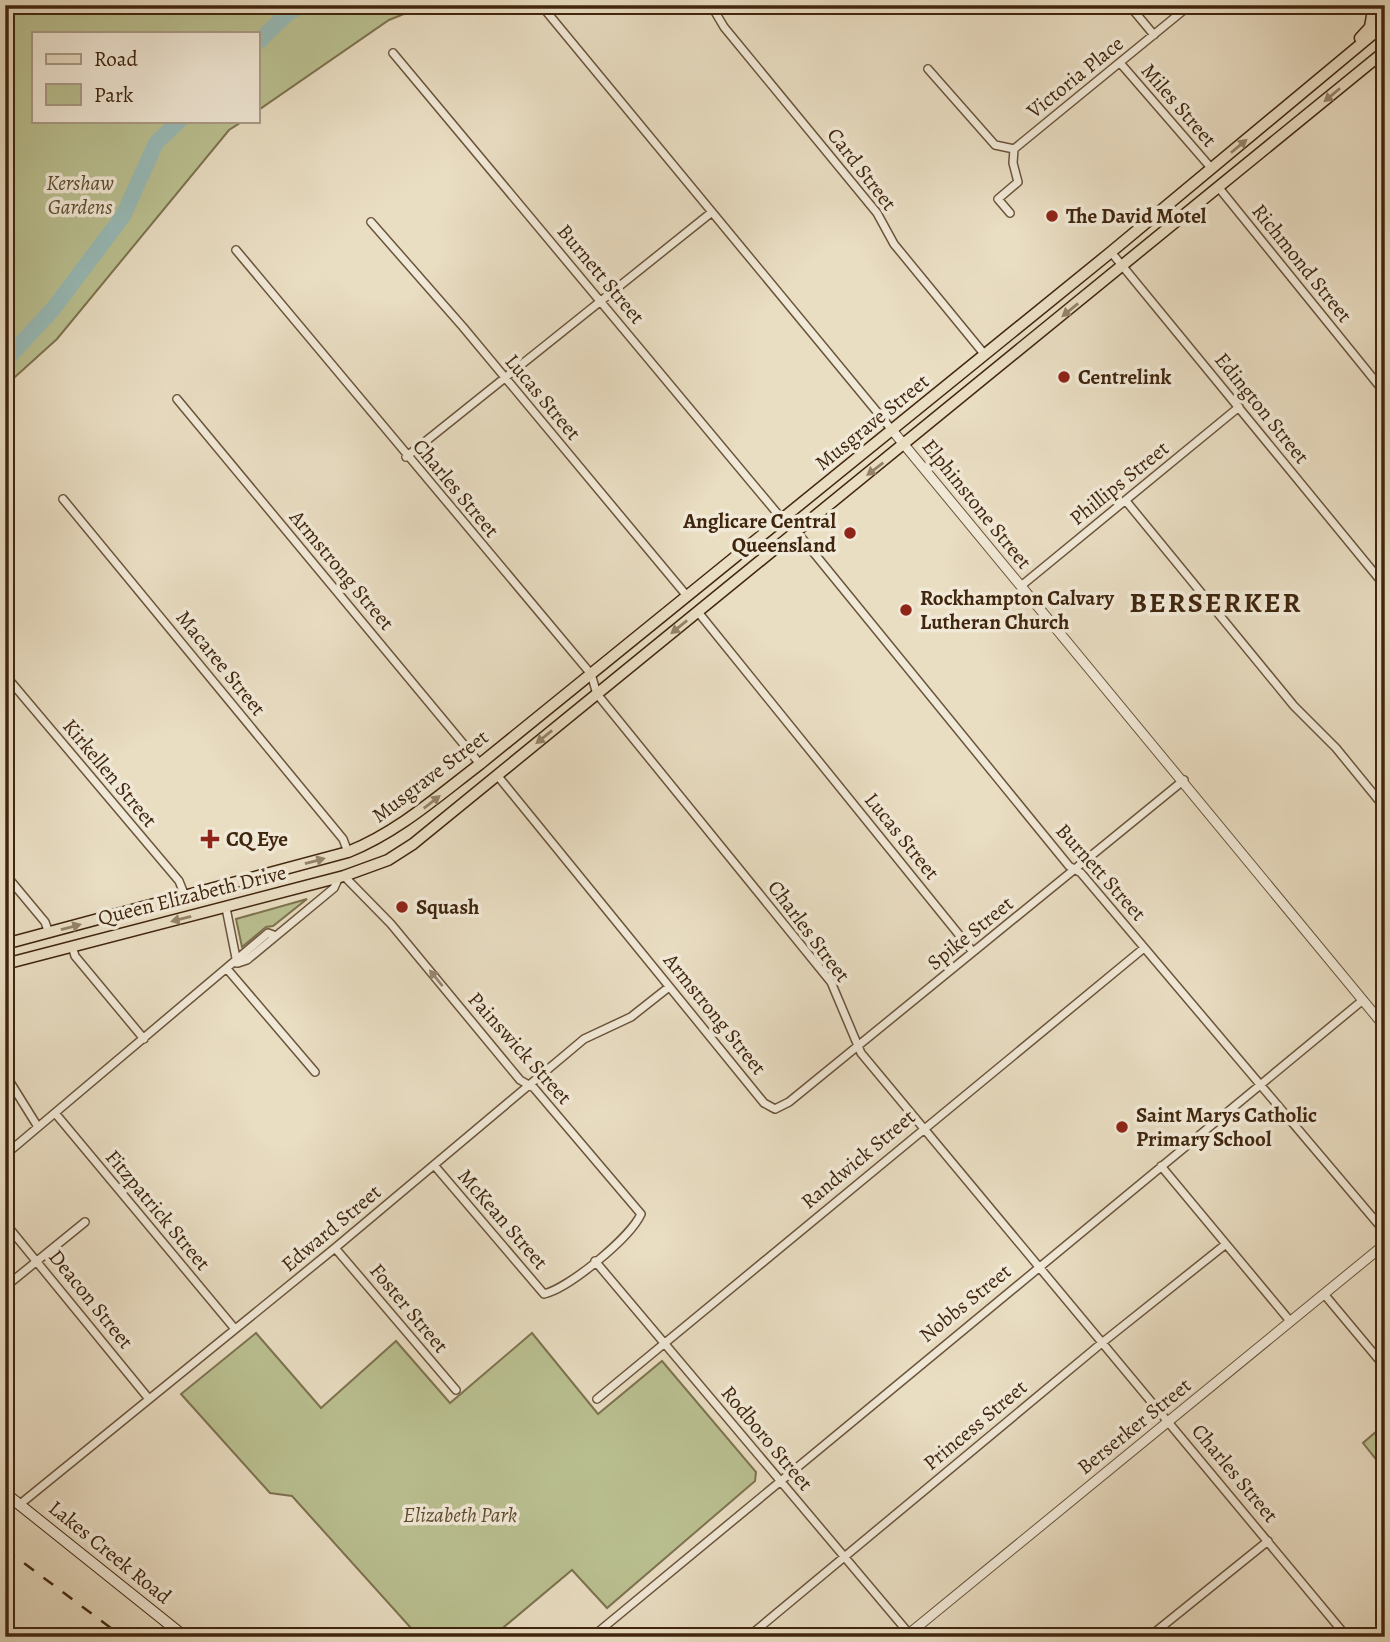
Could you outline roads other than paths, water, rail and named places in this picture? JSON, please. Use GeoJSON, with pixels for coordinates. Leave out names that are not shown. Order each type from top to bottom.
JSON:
{"type":"FeatureCollection","features":[{"type":"Feature","properties":{"kind":"main road"},"geometry":{"type":"LineString","coordinates":[[1335,67],[1370,27],[1374,5]]}},
{"type":"Feature","properties":{"kind":"main road","name":"Musgrave Street"},"geometry":{"type":"LineString","coordinates":[[376,841],[480,764],[1111,252],[1385,24]]}},
{"type":"Feature","properties":{"kind":"main road","name":"Musgrave Street"},"geometry":{"type":"LineString","coordinates":[[388,860],[413,844],[905,445],[1385,51]]}},
{"type":"Feature","properties":{"kind":"main road","name":"Queen Elizabeth Drive"},"geometry":{"type":"LineString","coordinates":[[5,944],[348,852],[376,841]]}},
{"type":"Feature","properties":{"kind":"main road","name":"Queen Elizabeth Drive"},"geometry":{"type":"LineString","coordinates":[[5,964],[226,908],[388,860]]}},
{"type":"Feature","properties":{"kind":"main road","name":"Lakes Creek Road"},"geometry":{"type":"LineString","coordinates":[[7,1495],[185,1637]]}},
{"type":"Feature","properties":{"kind":"street","name":"Elphinstone Street"},"geometry":{"type":"LineString","coordinates":[[541,5],[1184,780],[1385,1027]]}},
{"type":"Feature","properties":{"kind":"street","name":"Card Street"},"geometry":{"type":"LineString","coordinates":[[711,5],[724,27],[877,212],[894,244],[985,355]]}},
{"type":"Feature","properties":{"kind":"street","name":"Miles Street"},"geometry":{"type":"LineString","coordinates":[[1129,5],[1154,36]]}},
{"type":"Feature","properties":{"kind":"street","name":"Victoria Place"},"geometry":{"type":"LineString","coordinates":[[1014,149],[1190,5]]}},
{"type":"Feature","properties":{"kind":"street","name":"Burnett Street"},"geometry":{"type":"LineString","coordinates":[[393,53],[782,519]]}},
{"type":"Feature","properties":{"kind":"street","name":"Miles Street"},"geometry":{"type":"LineString","coordinates":[[1121,64],[1212,169]]}},
{"type":"Feature","properties":{"kind":"street"},"geometry":{"type":"LineString","coordinates":[[928,69],[995,145],[1014,149],[1013,163],[1019,178],[998,199],[1010,213]]}},
{"type":"Feature","properties":{"kind":"street","name":"Richmond Street"},"geometry":{"type":"LineString","coordinates":[[1219,188],[1385,393]]}},
{"type":"Feature","properties":{"kind":"street"},"geometry":{"type":"LineString","coordinates":[[406,457],[712,212]]}},
{"type":"Feature","properties":{"kind":"street","name":"Lucas Street"},"geometry":{"type":"LineString","coordinates":[[370,222],[687,596]]}},
{"type":"Feature","properties":{"kind":"street","name":"Charles Street"},"geometry":{"type":"LineString","coordinates":[[236,250],[406,457],[591,674],[597,694],[831,982],[860,1053],[1347,1637]]}},
{"type":"Feature","properties":{"kind":"street","name":"Edington Street"},"geometry":{"type":"LineString","coordinates":[[1111,252],[1385,586]]}},
{"type":"Feature","properties":{"kind":"street","name":"Armstrong Street"},"geometry":{"type":"LineString","coordinates":[[177,399],[480,764]]}},
{"type":"Feature","properties":{"kind":"street","name":"Phillips Street"},"geometry":{"type":"LineString","coordinates":[[1021,586],[1239,407]]}},
{"type":"Feature","properties":{"kind":"street","name":"Macaree Street"},"geometry":{"type":"LineString","coordinates":[[63,499],[343,839],[348,852]]}},
{"type":"Feature","properties":{"kind":"street"},"geometry":{"type":"LineString","coordinates":[[1126,501],[1294,706],[1336,748],[1385,808]]}},
{"type":"Feature","properties":{"kind":"street","name":"Burnett Street"},"geometry":{"type":"LineString","coordinates":[[796,531],[1075,870],[1082,873],[1385,1232]]}},
{"type":"Feature","properties":{"kind":"street","name":"Lucas Street"},"geometry":{"type":"LineString","coordinates":[[698,612],[973,952]]}},
{"type":"Feature","properties":{"kind":"street","name":"Kirkellen Street"},"geometry":{"type":"LineString","coordinates":[[5,675],[179,881],[185,896]]}},
{"type":"Feature","properties":{"kind":"street","name":"Armstrong Street"},"geometry":{"type":"LineString","coordinates":[[497,775],[764,1103],[775,1109]]}},
{"type":"Feature","properties":{"kind":"street","name":"Spike Street"},"geometry":{"type":"LineString","coordinates":[[775,1109],[789,1102],[1184,780]]}},
{"type":"Feature","properties":{"kind":"street"},"geometry":{"type":"LineString","coordinates":[[5,874],[45,922],[49,933]]}},
{"type":"Feature","properties":{"kind":"street"},"geometry":{"type":"LineString","coordinates":[[5,1155],[228,970],[247,960],[334,888],[341,876]]}},
{"type":"Feature","properties":{"kind":"street","name":"Painswick Street"},"geometry":{"type":"LineString","coordinates":[[341,876],[391,924],[520,1080],[534,1088],[641,1214]]}},
{"type":"Feature","properties":{"kind":"street"},"geometry":{"type":"LineString","coordinates":[[226,908],[237,963]]}},
{"type":"Feature","properties":{"kind":"street"},"geometry":{"type":"LineString","coordinates":[[72,946],[75,956],[145,1040]]}},
{"type":"Feature","properties":{"kind":"street","name":"Randwick Street"},"geometry":{"type":"LineString","coordinates":[[597,1399],[1144,948]]}},
{"type":"Feature","properties":{"kind":"street"},"geometry":{"type":"LineString","coordinates":[[228,970],[315,1072]]}},
{"type":"Feature","properties":{"kind":"street","name":"Edward Street"},"geometry":{"type":"LineString","coordinates":[[19,1504],[335,1248],[584,1039],[631,1017],[670,987]]}},
{"type":"Feature","properties":{"kind":"street","name":"Nobbs Street"},"geometry":{"type":"LineString","coordinates":[[592,1637],[779,1479],[1363,1000]]}},
{"type":"Feature","properties":{"kind":"street"},"geometry":{"type":"LineString","coordinates":[[5,1074],[38,1127]]}},
{"type":"Feature","properties":{"kind":"street","name":"Fitzpatrick Street"},"geometry":{"type":"LineString","coordinates":[[55,1113],[236,1329]]}},
{"type":"Feature","properties":{"kind":"street","name":"McKean Street"},"geometry":{"type":"LineString","coordinates":[[433,1165],[544,1294],[557,1291],[595,1261],[636,1225],[641,1214]]}},
{"type":"Feature","properties":{"kind":"street"},"geometry":{"type":"LineString","coordinates":[[1161,1166],[1290,1321]]}},
{"type":"Feature","properties":{"kind":"street"},"geometry":{"type":"LineString","coordinates":[[5,1287],[85,1222]]}},
{"type":"Feature","properties":{"kind":"street","name":"Deacon Street"},"geometry":{"type":"LineString","coordinates":[[5,1223],[149,1399]]}},
{"type":"Feature","properties":{"kind":"street","name":"Princess Street"},"geometry":{"type":"LineString","coordinates":[[748,1637],[1103,1342],[1226,1244]]}},
{"type":"Feature","properties":{"kind":"street","name":"Berserker Street"},"geometry":{"type":"LineString","coordinates":[[909,1636],[1385,1244]]}},
{"type":"Feature","properties":{"kind":"street","name":"Foster Street"},"geometry":{"type":"LineString","coordinates":[[335,1248],[456,1390]]}},
{"type":"Feature","properties":{"kind":"street","name":"Rodboro Street"},"geometry":{"type":"LineString","coordinates":[[595,1261],[909,1636]]}},
{"type":"Feature","properties":{"kind":"street"},"geometry":{"type":"LineString","coordinates":[[1324,1294],[1385,1367]]}},
{"type":"Feature","properties":{"kind":"street"},"geometry":{"type":"LineString","coordinates":[[1149,1637],[1268,1541]]}},
{"type":"Feature","properties":{"kind":"waterway"},"geometry":{"type":"LineString","coordinates":[[259,41],[289,12],[303,5]]}},
{"type":"Feature","properties":{"kind":"waterway"},"geometry":{"type":"LineString","coordinates":[[5,361],[53,309],[123,216],[156,143],[178,122]]}},
{"type":"Feature","properties":{"kind":"railway"},"geometry":{"type":"LineString","coordinates":[[5,1549],[123,1637]]}},
{"type":"Feature","properties":{"kind":"place","name":"The David Motel"},"geometry":{"type":"Point","coordinates":[1052,216]}},
{"type":"Feature","properties":{"kind":"place","name":"Centrelink"},"geometry":{"type":"Point","coordinates":[1064,377]}},
{"type":"Feature","properties":{"kind":"place","name":"Anglicare Central Queensland"},"geometry":{"type":"Point","coordinates":[850,533]}},
{"type":"Feature","properties":{"kind":"place","name":"Rockhampton Calvary Lutheran Church"},"geometry":{"type":"Point","coordinates":[906,610]}},
{"type":"Feature","properties":{"kind":"place","name":"CQ Eye"},"geometry":{"type":"Point","coordinates":[210,839]}},
{"type":"Feature","properties":{"kind":"place","name":"Squash"},"geometry":{"type":"Point","coordinates":[402,907]}},
{"type":"Feature","properties":{"kind":"place","name":"Saint Marys Catholic Primary School"},"geometry":{"type":"Point","coordinates":[1122,1127]}},
{"type":"Feature","properties":{"kind":"district","name":"BERSERKER"},"geometry":{"type":"Point","coordinates":[1216,603]}},
{"type":"Feature","properties":{"kind":"park label","name":"Kershaw Gardens"},"geometry":{"type":"Point","coordinates":[80,195]}},
{"type":"Feature","properties":{"kind":"park label","name":"Elizabeth Park"},"geometry":{"type":"Point","coordinates":[460,1515]}}]}
